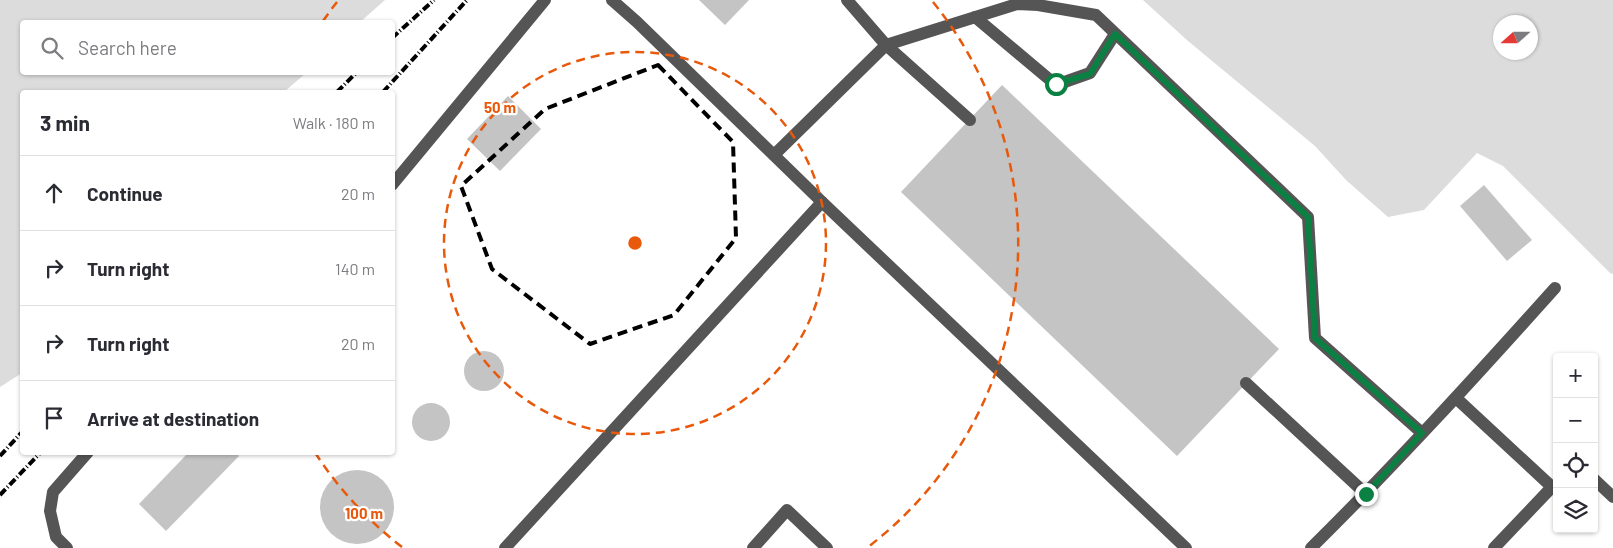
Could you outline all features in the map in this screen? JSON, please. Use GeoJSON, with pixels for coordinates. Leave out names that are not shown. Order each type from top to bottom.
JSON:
{"type":"FeatureCollection","features":[{"type":"Feature","properties":{"kind":"lane"},"geometry":{"type":"LineString","coordinates":[[395,181],[545,0]]}},
{"type":"Feature","properties":{"kind":"lane"},"geometry":{"type":"LineString","coordinates":[[612,0],[1186,548]]}},
{"type":"Feature","properties":{"kind":"lane"},"geometry":{"type":"LineString","coordinates":[[848,0],[886,45],[970,120]]}},
{"type":"Feature","properties":{"kind":"lane"},"geometry":{"type":"LineString","coordinates":[[774,155],[886,45],[1017,4],[1038,5],[1096,15],[1308,217],[1315,338],[1422,433]]}},
{"type":"Feature","properties":{"kind":"lane"},"geometry":{"type":"LineString","coordinates":[[975,17],[1056,84],[1090,74],[1115,34]]}},
{"type":"Feature","properties":{"kind":"lane"},"geometry":{"type":"LineString","coordinates":[[505,548],[822,202]]}},
{"type":"Feature","properties":{"kind":"lane"},"geometry":{"type":"LineString","coordinates":[[1312,548],[1366,494],[1456,398],[1555,288]]}},
{"type":"Feature","properties":{"kind":"lane"},"geometry":{"type":"LineString","coordinates":[[1246,383],[1366,494]]}},
{"type":"Feature","properties":{"kind":"lane"},"geometry":{"type":"LineString","coordinates":[[1456,398],[1553,484]]}},
{"type":"Feature","properties":{"kind":"lane"},"geometry":{"type":"LineString","coordinates":[[67,548],[56,537],[50,511],[53,492],[85,455]]}},
{"type":"Feature","properties":{"kind":"lane"},"geometry":{"type":"LineString","coordinates":[[1598,483],[1613,497]]}},
{"type":"Feature","properties":{"kind":"lane"},"geometry":{"type":"LineString","coordinates":[[1494,548],[1553,488]]}},
{"type":"Feature","properties":{"kind":"lane"},"geometry":{"type":"LineString","coordinates":[[754,548],[787,510],[827,548]]}},
{"type":"Feature","properties":{"kind":"highlighted area"},"geometry":{"type":"Polygon","coordinates":[[[658,65],[733,142],[736,238],[674,315],[590,344],[492,269],[461,186],[545,109],[658,65]]]}},
{"type":"Feature","properties":{"kind":"shaded area"},"geometry":{"type":"Polygon","coordinates":[[[0,0],[385,0],[362,20],[20,20],[20,75],[304,75],[286,90],[20,90],[20,374],[0,387],[0,0]]]}},
{"type":"Feature","properties":{"kind":"shaded area"},"geometry":{"type":"Polygon","coordinates":[[[1143,0],[1613,0],[1613,274],[1503,166],[1477,153],[1424,210],[1388,217],[1346,180],[1315,146],[1188,41],[1143,0]]]}},
{"type":"Feature","properties":{"kind":"building"},"geometry":{"type":"Polygon","coordinates":[[[699,0],[749,0],[725,25],[699,0]]]}},
{"type":"Feature","properties":{"kind":"building"},"geometry":{"type":"Polygon","coordinates":[[[1002,85],[1279,349],[1177,456],[901,192],[1002,85]]]}},
{"type":"Feature","properties":{"kind":"building"},"geometry":{"type":"Polygon","coordinates":[[[508,96],[541,129],[500,171],[467,139],[508,96]]]}},
{"type":"Feature","properties":{"kind":"building"},"geometry":{"type":"Polygon","coordinates":[[[1484,185],[1532,240],[1507,261],[1460,206],[1484,185]]]}},
{"type":"Feature","properties":{"kind":"building"},"geometry":{"type":"Polygon","coordinates":[[[484,351],[498,357],[504,371],[498,385],[484,391],[470,385],[464,371],[470,357],[484,351]]]}},
{"type":"Feature","properties":{"kind":"building"},"geometry":{"type":"Polygon","coordinates":[[[431,403],[445,408],[450,422],[445,436],[431,441],[417,436],[412,422],[417,408],[431,403]]]}},
{"type":"Feature","properties":{"kind":"building"},"geometry":{"type":"Polygon","coordinates":[[[186,455],[239,456],[166,531],[139,504],[186,455]]]}},
{"type":"Feature","properties":{"kind":"building"},"geometry":{"type":"Polygon","coordinates":[[[357,470],[371,473],[383,481],[391,493],[394,507],[391,521],[383,533],[371,541],[357,544],[343,541],[331,533],[323,521],[320,507],[323,493],[331,481],[343,473],[357,470]]]}},
{"type":"Feature","properties":{"kind":"railway"},"geometry":{"type":"LineString","coordinates":[[395,35],[434,0]]}},
{"type":"Feature","properties":{"kind":"railway"},"geometry":{"type":"LineString","coordinates":[[385,90],[467,0]]}},
{"type":"Feature","properties":{"kind":"railway"},"geometry":{"type":"LineString","coordinates":[[339,90],[354,75]]}},
{"type":"Feature","properties":{"kind":"railway"},"geometry":{"type":"LineString","coordinates":[[0,456],[20,434]]}},
{"type":"Feature","properties":{"kind":"railway"},"geometry":{"type":"LineString","coordinates":[[0,495],[38,455]]}},
{"type":"Feature","properties":{"kind":"route"},"geometry":{"type":"LineString","coordinates":[[1056,84],[1090,74],[1115,34],[1308,217],[1315,338],[1422,433],[1366,494]]}}]}
